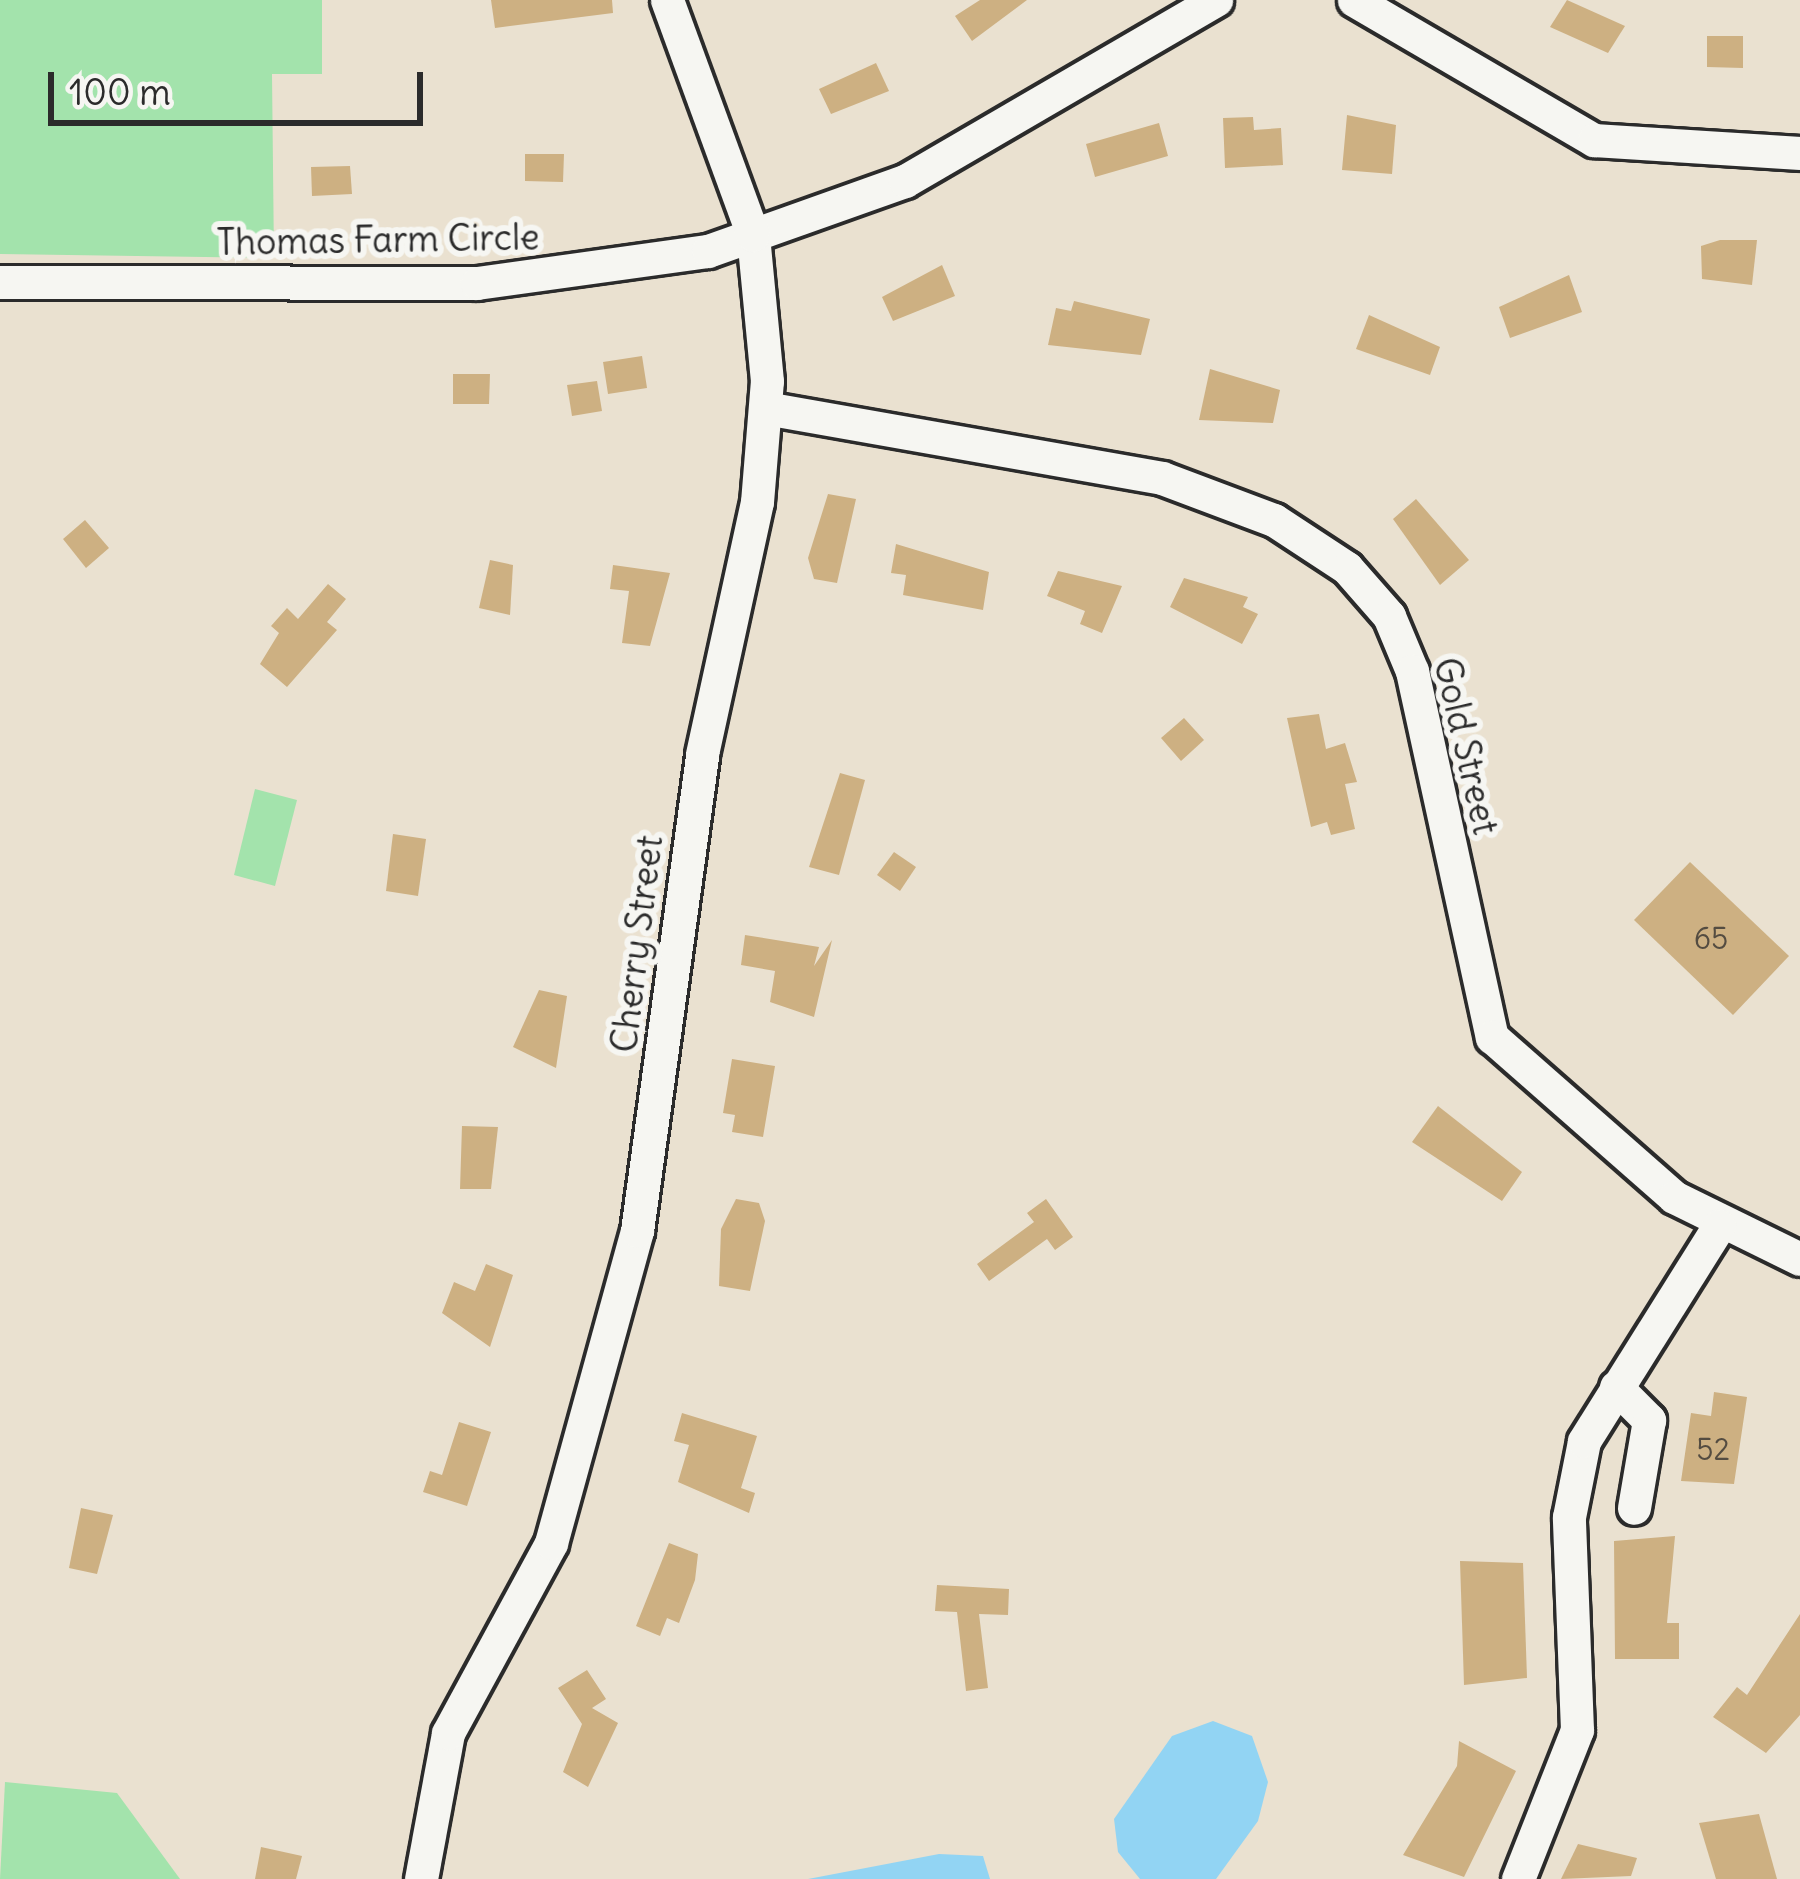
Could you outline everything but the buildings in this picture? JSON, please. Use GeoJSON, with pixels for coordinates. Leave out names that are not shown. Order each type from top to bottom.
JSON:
{"type":"FeatureCollection","features":[{"type":"Feature","properties":{"kind":"street","name":"Cherry Street"},"geometry":{"type":"LineString","coordinates":[[421,1879],[448,1733],[551,1543],[637,1232],[702,754],[749,548],[766,408],[753,235],[667,0]]}},
{"type":"Feature","properties":{"kind":"street"},"geometry":{"type":"LineString","coordinates":[[1354,0],[1594,140],[1800,153]]}},
{"type":"Feature","properties":{"kind":"street","name":"Thomas Farm Circle"},"geometry":{"type":"LineString","coordinates":[[0,282],[476,283],[648,262],[753,235],[904,181],[1197,4]]}},
{"type":"Feature","properties":{"kind":"street","name":"Gold Street"},"geometry":{"type":"LineString","coordinates":[[766,408],[1162,478],[1274,520],[1347,568],[1389,616],[1412,671],[1492,1037],[1568,1113],[1719,1226],[1800,1259]]}},
{"type":"Feature","properties":{"kind":"street"},"geometry":{"type":"LineString","coordinates":[[1518,1879],[1574,1751],[1570,1492],[1616,1387],[1719,1226]]}},
{"type":"Feature","properties":{"kind":"street"},"geometry":{"type":"LineString","coordinates":[[1616,1387],[1649,1420],[1634,1508]]}},
{"type":"Feature","properties":{"kind":"green space"},"geometry":{"type":"Polygon","coordinates":[[[0,0],[322,0],[322,74],[272,74],[274,258],[0,254],[0,0]]]}},
{"type":"Feature","properties":{"kind":"green space"},"geometry":{"type":"Polygon","coordinates":[[[255,789],[297,800],[275,886],[234,875],[255,789]]]}},
{"type":"Feature","properties":{"kind":"green space"},"geometry":{"type":"Polygon","coordinates":[[[5,1782],[117,1793],[180,1879],[0,1879],[5,1782]]]}},
{"type":"Feature","properties":{"kind":"water"},"geometry":{"type":"Polygon","coordinates":[[[1213,1721],[1252,1736],[1268,1782],[1258,1821],[1216,1879],[1140,1879],[1118,1852],[1114,1819],[1172,1736],[1213,1721]]]}},
{"type":"Feature","properties":{"kind":"water"},"geometry":{"type":"Polygon","coordinates":[[[939,1854],[983,1856],[990,1879],[808,1879],[939,1854]]]}}]}
